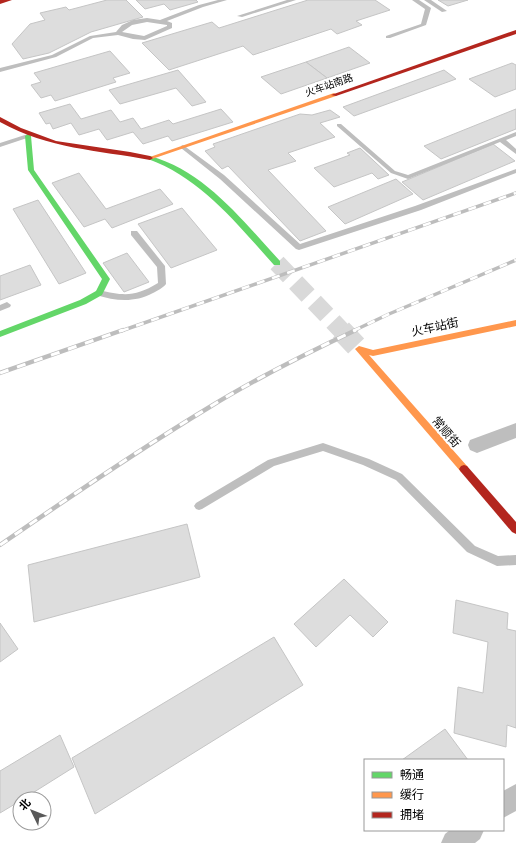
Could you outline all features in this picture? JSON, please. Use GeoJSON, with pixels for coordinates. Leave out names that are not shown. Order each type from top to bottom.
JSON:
{"type":"FeatureCollection","features":[{"type":"Feature","properties":{"kind":"street"},"geometry":{"type":"LineString","coordinates":[[0,2],[9,0]]}},
{"type":"Feature","properties":{"kind":"street","name":"火车站南路"},"geometry":{"type":"LineString","coordinates":[[150,158],[516,32]]}},
{"type":"Feature","properties":{"kind":"street","name":"火车站南路"},"geometry":{"type":"LineString","coordinates":[[0,119],[14,129],[28,136],[46,142],[150,158],[163,162],[194,182],[227,211],[277,263]]}},
{"type":"Feature","properties":{"kind":"street"},"geometry":{"type":"LineString","coordinates":[[0,334],[83,302],[99,292],[106,279],[31,170],[28,136]]}},
{"type":"Feature","properties":{"kind":"street","name":"火车站街"},"geometry":{"type":"LineString","coordinates":[[359,349],[373,353],[516,323]]}},
{"type":"Feature","properties":{"kind":"street","name":"常顺街"},"geometry":{"type":"LineString","coordinates":[[359,349],[516,529]]}},
{"type":"Feature","properties":{"kind":"street"},"geometry":{"type":"LineString","coordinates":[[477,445],[516,430]]}},
{"type":"Feature","properties":{"kind":"street"},"geometry":{"type":"LineString","coordinates":[[504,805],[516,796]]}},
{"type":"Feature","properties":{"kind":"street"},"geometry":{"type":"LineString","coordinates":[[454,843],[470,831]]}},
{"type":"Feature","properties":{"kind":"lane"},"geometry":{"type":"LineString","coordinates":[[162,21],[201,6],[224,0]]}},
{"type":"Feature","properties":{"kind":"lane"},"geometry":{"type":"LineString","coordinates":[[240,16],[293,0]]}},
{"type":"Feature","properties":{"kind":"lane"},"geometry":{"type":"LineString","coordinates":[[388,37],[423,25],[428,8],[415,0]]}},
{"type":"Feature","properties":{"kind":"lane"},"geometry":{"type":"LineString","coordinates":[[427,0],[444,12]]}},
{"type":"Feature","properties":{"kind":"lane"},"geometry":{"type":"LineString","coordinates":[[0,70],[54,56],[92,37],[118,33],[133,37],[145,38],[170,27],[170,24],[162,21],[144,20],[125,26],[118,33]]}},
{"type":"Feature","properties":{"kind":"lane"},"geometry":{"type":"LineString","coordinates":[[339,125],[393,172],[408,177],[516,134]]}},
{"type":"Feature","properties":{"kind":"lane"},"geometry":{"type":"LineString","coordinates":[[0,145],[28,136]]}},
{"type":"Feature","properties":{"kind":"lane"},"geometry":{"type":"LineString","coordinates":[[501,140],[516,152]]}},
{"type":"Feature","properties":{"kind":"lane"},"geometry":{"type":"LineString","coordinates":[[183,147],[222,178],[299,248],[418,208],[516,171]]}},
{"type":"Feature","properties":{"kind":"lane"},"geometry":{"type":"LineString","coordinates":[[99,292],[116,297],[132,299],[150,292],[162,284],[161,266],[134,233]]}},
{"type":"Feature","properties":{"kind":"lane"},"geometry":{"type":"LineString","coordinates":[[199,506],[271,463],[323,447],[366,462],[399,477],[471,549],[497,561],[516,560]]}},
{"type":"Feature","properties":{"kind":"building"},"geometry":{"type":"Polygon","coordinates":[[[107,0],[126,0],[143,17],[91,32],[49,53],[23,59],[12,44],[30,24],[45,20],[40,13],[66,7],[69,10],[107,0]]]}},
{"type":"Feature","properties":{"kind":"building"},"geometry":{"type":"Polygon","coordinates":[[[136,0],[196,0],[198,2],[170,10],[164,4],[145,9],[136,0]]]}},
{"type":"Feature","properties":{"kind":"building"},"geometry":{"type":"Polygon","coordinates":[[[308,0],[375,0],[390,10],[356,21],[362,25],[337,34],[331,29],[253,55],[243,46],[169,70],[142,43],[212,22],[219,28],[308,0]]]}},
{"type":"Feature","properties":{"kind":"building"},"geometry":{"type":"Polygon","coordinates":[[[438,0],[468,0],[448,6],[438,0]]]}},
{"type":"Feature","properties":{"kind":"building"},"geometry":{"type":"Polygon","coordinates":[[[349,47],[370,63],[327,78],[306,62],[349,47]]]}},
{"type":"Feature","properties":{"kind":"building"},"geometry":{"type":"Polygon","coordinates":[[[110,51],[130,73],[113,78],[116,82],[55,101],[51,95],[41,98],[31,85],[41,82],[34,73],[110,51]]]}},
{"type":"Feature","properties":{"kind":"building"},"geometry":{"type":"Polygon","coordinates":[[[306,62],[327,78],[281,94],[261,77],[306,62]]]}},
{"type":"Feature","properties":{"kind":"building"},"geometry":{"type":"Polygon","coordinates":[[[512,63],[516,65],[516,89],[495,97],[469,79],[512,63]]]}},
{"type":"Feature","properties":{"kind":"building"},"geometry":{"type":"Polygon","coordinates":[[[178,70],[206,102],[192,106],[176,88],[120,104],[109,90],[178,70]]]}},
{"type":"Feature","properties":{"kind":"building"},"geometry":{"type":"Polygon","coordinates":[[[444,70],[456,79],[354,116],[343,107],[444,70]]]}},
{"type":"Feature","properties":{"kind":"building"},"geometry":{"type":"Polygon","coordinates":[[[70,104],[81,119],[111,110],[120,122],[133,118],[141,129],[169,120],[173,124],[221,109],[233,122],[172,141],[168,136],[143,144],[133,132],[107,140],[99,129],[79,135],[71,123],[53,129],[50,123],[46,124],[39,113],[70,104]]]}},
{"type":"Feature","properties":{"kind":"building"},"geometry":{"type":"Polygon","coordinates":[[[516,109],[516,129],[441,159],[424,146],[516,109]]]}},
{"type":"Feature","properties":{"kind":"building"},"geometry":{"type":"Polygon","coordinates":[[[330,110],[340,117],[320,123],[335,137],[288,153],[296,161],[268,170],[326,231],[300,241],[228,166],[222,169],[205,151],[215,147],[213,144],[300,114],[312,115],[330,110]]]}},
{"type":"Feature","properties":{"kind":"building"},"geometry":{"type":"Polygon","coordinates":[[[493,144],[515,161],[423,200],[402,182],[493,144]]]}},
{"type":"Feature","properties":{"kind":"building"},"geometry":{"type":"Polygon","coordinates":[[[360,148],[389,175],[378,179],[372,173],[334,187],[314,168],[350,155],[347,153],[360,148]]]}},
{"type":"Feature","properties":{"kind":"building"},"geometry":{"type":"Polygon","coordinates":[[[79,173],[106,209],[160,189],[173,204],[112,228],[105,219],[84,227],[52,183],[79,173]]]}},
{"type":"Feature","properties":{"kind":"building"},"geometry":{"type":"Polygon","coordinates":[[[396,179],[413,194],[345,224],[328,207],[396,179]]]}},
{"type":"Feature","properties":{"kind":"building"},"geometry":{"type":"Polygon","coordinates":[[[38,200],[86,273],[59,284],[13,209],[38,200]]]}},
{"type":"Feature","properties":{"kind":"building"},"geometry":{"type":"Polygon","coordinates":[[[182,208],[217,250],[171,268],[138,224],[182,208]]]}},
{"type":"Feature","properties":{"kind":"building"},"geometry":{"type":"Polygon","coordinates":[[[127,253],[149,282],[124,292],[103,263],[127,253]]]}},
{"type":"Feature","properties":{"kind":"building"},"geometry":{"type":"Polygon","coordinates":[[[30,265],[41,285],[0,300],[0,276],[30,265]]]}},
{"type":"Feature","properties":{"kind":"building"},"geometry":{"type":"Polygon","coordinates":[[[187,524],[200,577],[34,622],[28,565],[187,524]]]}},
{"type":"Feature","properties":{"kind":"building"},"geometry":{"type":"Polygon","coordinates":[[[344,579],[388,622],[373,637],[350,615],[316,647],[294,624],[344,579]]]}},
{"type":"Feature","properties":{"kind":"building"},"geometry":{"type":"Polygon","coordinates":[[[456,600],[508,613],[507,629],[516,631],[516,728],[507,725],[506,747],[454,733],[458,687],[483,693],[488,642],[453,633],[456,600]]]}},
{"type":"Feature","properties":{"kind":"building"},"geometry":{"type":"Polygon","coordinates":[[[0,623],[18,649],[0,662],[0,623]]]}},
{"type":"Feature","properties":{"kind":"building"},"geometry":{"type":"Polygon","coordinates":[[[274,637],[303,685],[95,814],[72,758],[274,637]]]}},
{"type":"Feature","properties":{"kind":"building"},"geometry":{"type":"Polygon","coordinates":[[[445,729],[467,759],[403,759],[445,729]]]}},
{"type":"Feature","properties":{"kind":"building"},"geometry":{"type":"Polygon","coordinates":[[[60,735],[74,767],[36,791],[12,791],[12,806],[0,813],[0,771],[60,735]]]}},
{"type":"Feature","properties":{"kind":"tunnel"},"geometry":{"type":"LineString","coordinates":[[277,263],[342,331]]}},
{"type":"Feature","properties":{"kind":"tunnel"},"geometry":{"type":"LineString","coordinates":[[341,330],[359,349]]}},
{"type":"Feature","properties":{"kind":"railway"},"geometry":{"type":"LineString","coordinates":[[121,331],[516,193]]}},
{"type":"Feature","properties":{"kind":"railway"},"geometry":{"type":"LineString","coordinates":[[353,331],[389,314],[516,260]]}},
{"type":"Feature","properties":{"kind":"railway"},"geometry":{"type":"LineString","coordinates":[[0,373],[123,330]]}},
{"type":"Feature","properties":{"kind":"railway"},"geometry":{"type":"LineString","coordinates":[[0,545],[103,475],[208,408],[280,367],[356,330]]}},
{"type":"Feature","properties":{"kind":"traffic: fast"},"geometry":{"type":"LineString","coordinates":[[0,334],[83,302],[99,293],[106,279],[31,170],[28,136]]}},
{"type":"Feature","properties":{"kind":"traffic: fast"},"geometry":{"type":"LineString","coordinates":[[150,158],[167,164],[185,174],[202,187],[235,217],[277,263]]}},
{"type":"Feature","properties":{"kind":"traffic: slow"},"geometry":{"type":"LineString","coordinates":[[150,158],[334,95]]}},
{"type":"Feature","properties":{"kind":"traffic: slow"},"geometry":{"type":"LineString","coordinates":[[359,349],[373,353],[516,323]]}},
{"type":"Feature","properties":{"kind":"traffic: slow"},"geometry":{"type":"LineString","coordinates":[[359,349],[464,469]]}},
{"type":"Feature","properties":{"kind":"traffic: jam"},"geometry":{"type":"LineString","coordinates":[[0,2],[9,0]]}},
{"type":"Feature","properties":{"kind":"traffic: jam"},"geometry":{"type":"LineString","coordinates":[[334,95],[516,32]]}},
{"type":"Feature","properties":{"kind":"traffic: jam"},"geometry":{"type":"LineString","coordinates":[[0,119],[36,137],[54,142],[150,158]]}},
{"type":"Feature","properties":{"kind":"traffic: jam"},"geometry":{"type":"LineString","coordinates":[[464,469],[516,529]]}}]}
